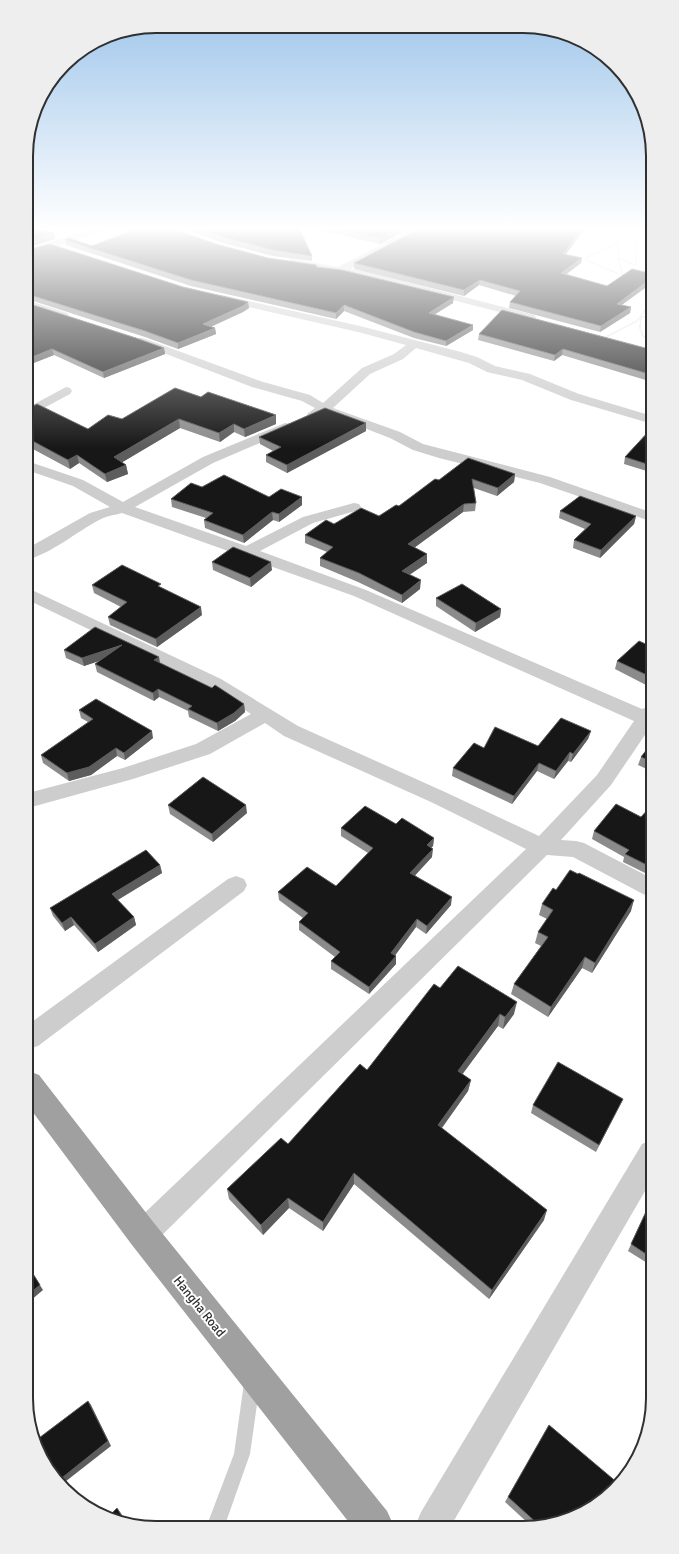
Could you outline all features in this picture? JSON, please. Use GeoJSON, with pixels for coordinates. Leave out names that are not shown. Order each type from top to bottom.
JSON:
{"type":"FeatureCollection","features":[{"type":"Feature","properties":{"kind":"highway","name":"Hangha Road"},"geometry":{"type":"LineString","coordinates":[[33,1089],[143,1234],[372,1521]]}},
{"type":"Feature","properties":{"kind":"street"},"geometry":{"type":"LineString","coordinates":[[242,303],[360,329],[457,355],[473,360],[491,369],[526,377],[575,397],[646,417]]}},
{"type":"Feature","properties":{"kind":"street"},"geometry":{"type":"LineString","coordinates":[[472,303],[538,320]]}},
{"type":"Feature","properties":{"kind":"street"},"geometry":{"type":"LineString","coordinates":[[33,305],[76,319]]}},
{"type":"Feature","properties":{"kind":"street"},"geometry":{"type":"LineString","coordinates":[[126,336],[256,384],[306,398],[325,409],[395,435],[418,447],[444,455],[545,480],[646,516]]}},
{"type":"Feature","properties":{"kind":"street"},"geometry":{"type":"LineString","coordinates":[[33,552],[95,516],[123,508],[208,460],[325,409],[367,371],[410,350],[413,344]]}},
{"type":"Feature","properties":{"kind":"street"},"geometry":{"type":"LineString","coordinates":[[33,410],[66,391]]}},
{"type":"Feature","properties":{"kind":"street"},"geometry":{"type":"LineString","coordinates":[[33,467],[78,484],[123,508],[162,523],[360,593],[534,670],[646,715]]}},
{"type":"Feature","properties":{"kind":"street"},"geometry":{"type":"LineString","coordinates":[[247,552],[308,520],[354,507]]}},
{"type":"Feature","properties":{"kind":"street"},"geometry":{"type":"LineString","coordinates":[[33,596],[215,683],[291,731],[438,797],[542,847],[576,849],[646,885]]}},
{"type":"Feature","properties":{"kind":"street"},"geometry":{"type":"LineString","coordinates":[[33,800],[126,774],[203,750],[265,715]]}},
{"type":"Feature","properties":{"kind":"street"},"geometry":{"type":"LineString","coordinates":[[143,1234],[542,847],[604,780],[646,720]]}},
{"type":"Feature","properties":{"kind":"street"},"geometry":{"type":"LineString","coordinates":[[33,1035],[236,885]]}},
{"type":"Feature","properties":{"kind":"street"},"geometry":{"type":"LineString","coordinates":[[435,1521],[646,1163]]}},
{"type":"Feature","properties":{"kind":"lane"},"geometry":{"type":"LineString","coordinates":[[217,1521],[242,1454],[254,1372]]}},
{"type":"Feature","properties":{"kind":"path"},"geometry":{"type":"LineString","coordinates":[[604,338],[637,321],[646,309]]}},
{"type":"Feature","properties":{"kind":"path"},"geometry":{"type":"LineString","coordinates":[[646,316],[641,318],[640,328],[646,337]]}},
{"type":"Feature","properties":{"kind":"building"},"geometry":{"type":"Polygon","coordinates":[[[54,303],[247,303],[243,306],[203,324],[215,328],[178,343],[54,303]]]}},
{"type":"Feature","properties":{"kind":"building"},"geometry":{"type":"Polygon","coordinates":[[[290,303],[445,303],[429,313],[473,325],[446,341],[414,332],[344,305],[336,313],[290,303]]]}},
{"type":"Feature","properties":{"kind":"building"},"geometry":{"type":"Polygon","coordinates":[[[512,303],[619,303],[617,304],[631,307],[601,326],[512,303]]]}},
{"type":"Feature","properties":{"kind":"building"},"geometry":{"type":"Polygon","coordinates":[[[33,305],[164,348],[103,372],[52,349],[33,357],[33,305]]]}},
{"type":"Feature","properties":{"kind":"building"},"geometry":{"type":"Polygon","coordinates":[[[502,310],[646,348],[646,373],[563,349],[555,355],[479,334],[502,310]]]}},
{"type":"Feature","properties":{"kind":"building"},"geometry":{"type":"Polygon","coordinates":[[[175,388],[201,397],[208,392],[276,415],[244,429],[234,424],[219,433],[179,419],[114,457],[126,465],[105,474],[77,455],[68,460],[33,441],[33,406],[37,404],[88,429],[108,415],[122,419],[175,388]]]}},
{"type":"Feature","properties":{"kind":"building"},"geometry":{"type":"Polygon","coordinates":[[[325,408],[366,423],[287,465],[266,455],[281,447],[259,437],[325,408]]]}},
{"type":"Feature","properties":{"kind":"building"},"geometry":{"type":"Polygon","coordinates":[[[646,434],[646,464],[625,457],[646,434]]]}},
{"type":"Feature","properties":{"kind":"building"},"geometry":{"type":"Polygon","coordinates":[[[468,458],[515,474],[498,488],[472,479],[476,503],[464,504],[408,544],[427,554],[402,571],[421,580],[402,595],[359,573],[320,558],[333,547],[305,535],[326,520],[334,524],[361,508],[379,516],[396,505],[399,506],[435,479],[439,480],[468,458]]]}},
{"type":"Feature","properties":{"kind":"building"},"geometry":{"type":"Polygon","coordinates":[[[224,475],[269,497],[281,489],[302,497],[279,514],[272,512],[243,535],[204,520],[213,513],[171,499],[191,483],[202,487],[224,475]]]}},
{"type":"Feature","properties":{"kind":"building"},"geometry":{"type":"Polygon","coordinates":[[[580,496],[636,516],[601,550],[574,540],[591,524],[560,511],[580,496]]]}},
{"type":"Feature","properties":{"kind":"building"},"geometry":{"type":"Polygon","coordinates":[[[233,547],[271,562],[250,578],[212,562],[233,547]]]}},
{"type":"Feature","properties":{"kind":"building"},"geometry":{"type":"Polygon","coordinates":[[[122,565],[161,584],[158,586],[201,607],[156,639],[108,617],[127,602],[92,585],[122,565]]]}},
{"type":"Feature","properties":{"kind":"building"},"geometry":{"type":"Polygon","coordinates":[[[462,584],[501,609],[476,623],[436,598],[462,584]]]}},
{"type":"Feature","properties":{"kind":"building"},"geometry":{"type":"Polygon","coordinates":[[[95,627],[159,657],[154,660],[212,688],[215,685],[244,704],[234,713],[217,723],[188,709],[192,706],[158,689],[153,693],[95,664],[122,645],[82,658],[64,650],[95,627]]]}},
{"type":"Feature","properties":{"kind":"building"},"geometry":{"type":"Polygon","coordinates":[[[639,641],[646,644],[646,675],[617,661],[639,641]]]}},
{"type":"Feature","properties":{"kind":"building"},"geometry":{"type":"Polygon","coordinates":[[[96,699],[152,731],[124,753],[116,748],[89,767],[67,773],[41,755],[93,719],[79,710],[96,699]]]}},
{"type":"Feature","properties":{"kind":"building"},"geometry":{"type":"Polygon","coordinates":[[[561,718],[591,731],[573,754],[570,752],[556,771],[539,763],[514,796],[453,768],[474,743],[484,748],[495,727],[538,746],[561,718]]]}},
{"type":"Feature","properties":{"kind":"building"},"geometry":{"type":"Polygon","coordinates":[[[646,750],[646,759],[641,757],[646,750]]]}},
{"type":"Feature","properties":{"kind":"building"},"geometry":{"type":"Polygon","coordinates":[[[203,777],[246,805],[212,834],[168,805],[203,777]]]}},
{"type":"Feature","properties":{"kind":"building"},"geometry":{"type":"Polygon","coordinates":[[[616,804],[641,817],[646,812],[646,864],[625,854],[629,850],[594,831],[616,804]]]}},
{"type":"Feature","properties":{"kind":"building"},"geometry":{"type":"Polygon","coordinates":[[[365,806],[396,824],[402,818],[434,838],[427,845],[433,849],[410,873],[452,897],[427,926],[417,919],[391,953],[396,956],[369,987],[331,961],[340,952],[299,922],[308,913],[278,892],[307,867],[336,886],[373,848],[341,828],[365,806]]]}},
{"type":"Feature","properties":{"kind":"building"},"geometry":{"type":"Polygon","coordinates":[[[146,850],[160,865],[112,894],[134,917],[95,944],[71,917],[62,923],[50,908],[146,850]]]}},
{"type":"Feature","properties":{"kind":"building"},"geometry":{"type":"Polygon","coordinates":[[[570,870],[634,900],[595,963],[585,957],[551,1007],[514,984],[548,937],[538,932],[553,910],[542,904],[553,888],[556,890],[570,870]]]}},
{"type":"Feature","properties":{"kind":"building"},"geometry":{"type":"Polygon","coordinates":[[[458,966],[517,1002],[505,1017],[500,1014],[458,1071],[471,1080],[438,1125],[547,1210],[492,1290],[354,1173],[323,1222],[288,1198],[261,1225],[227,1189],[281,1138],[288,1144],[360,1064],[367,1070],[434,984],[440,988],[458,966]]]}},
{"type":"Feature","properties":{"kind":"building"},"geometry":{"type":"Polygon","coordinates":[[[558,1062],[623,1099],[599,1145],[533,1105],[558,1062]]]}},
{"type":"Feature","properties":{"kind":"building"},"geometry":{"type":"Polygon","coordinates":[[[646,1212],[646,1254],[631,1244],[646,1212]]]}},
{"type":"Feature","properties":{"kind":"building"},"geometry":{"type":"Polygon","coordinates":[[[33,1274],[40,1285],[33,1291],[33,1274]]]}},
{"type":"Feature","properties":{"kind":"building"},"geometry":{"type":"Polygon","coordinates":[[[88,1401],[108,1441],[62,1478],[49,1460],[40,1438],[88,1401]]]}},
{"type":"Feature","properties":{"kind":"building"},"geometry":{"type":"Polygon","coordinates":[[[549,1425],[615,1480],[604,1491],[578,1508],[555,1517],[539,1520],[534,1520],[508,1497],[549,1425]]]}},
{"type":"Feature","properties":{"kind":"building"},"geometry":{"type":"Polygon","coordinates":[[[117,1508],[122,1516],[116,1514],[112,1513],[117,1508]]]}}]}
